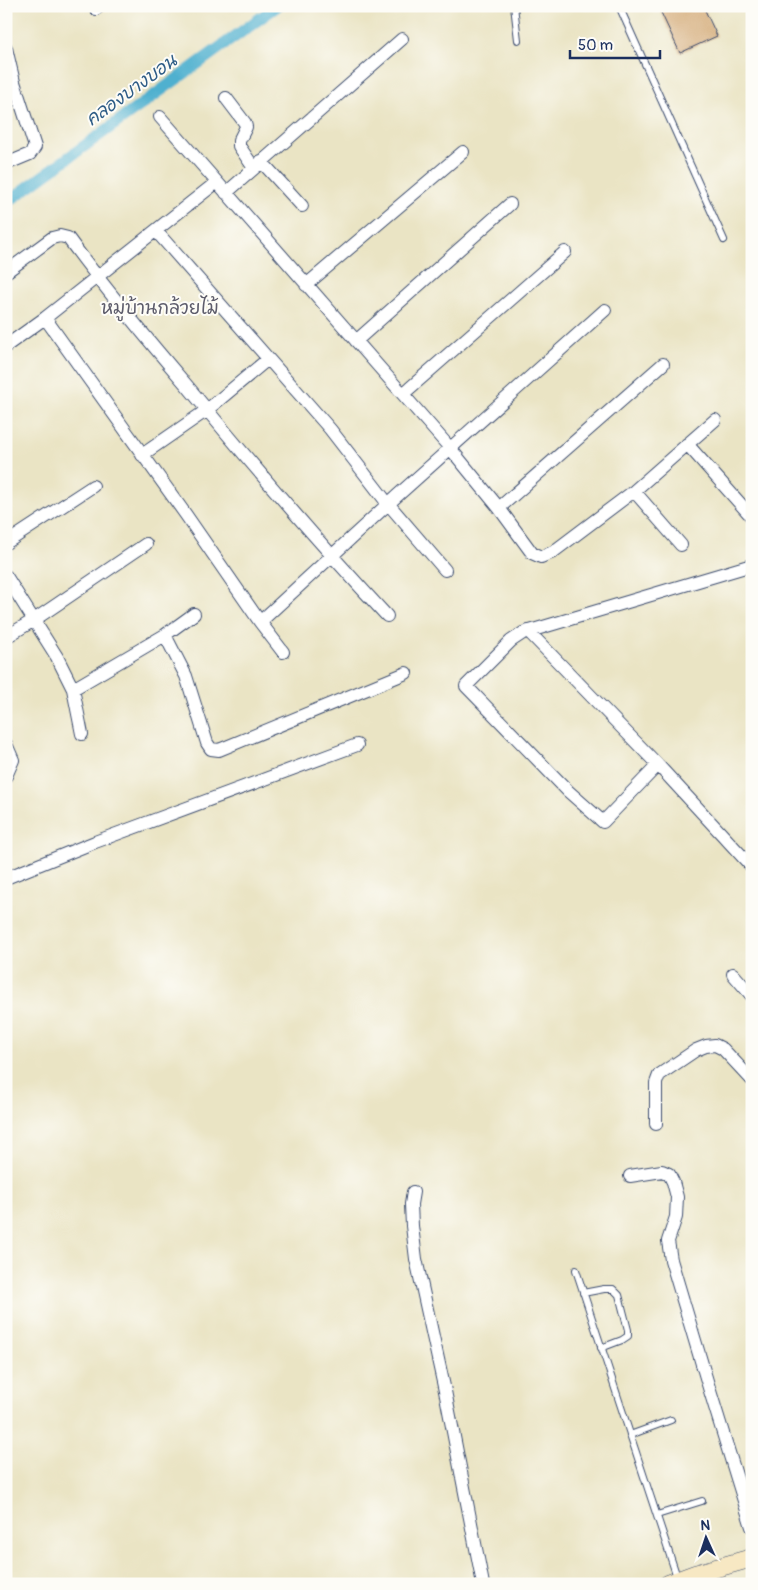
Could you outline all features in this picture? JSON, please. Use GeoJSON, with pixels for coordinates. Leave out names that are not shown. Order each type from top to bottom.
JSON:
{"type":"FeatureCollection","features":[{"type":"Feature","properties":{"kind":"street"},"geometry":{"type":"LineString","coordinates":[[226,192],[402,39]]}},
{"type":"Feature","properties":{"kind":"street"},"geometry":{"type":"LineString","coordinates":[[6,48],[10,83],[35,147],[30,154],[6,164]]}},
{"type":"Feature","properties":{"kind":"street"},"geometry":{"type":"LineString","coordinates":[[226,98],[245,123],[246,127],[238,141],[239,146],[302,206]]}},
{"type":"Feature","properties":{"kind":"street"},"geometry":{"type":"LineString","coordinates":[[160,117],[450,448],[499,508],[532,554],[541,557],[553,552],[634,491],[715,420]]}},
{"type":"Feature","properties":{"kind":"street"},"geometry":{"type":"LineString","coordinates":[[306,285],[462,152]]}},
{"type":"Feature","properties":{"kind":"street"},"geometry":{"type":"LineString","coordinates":[[6,346],[97,278],[217,182]]}},
{"type":"Feature","properties":{"kind":"street"},"geometry":{"type":"LineString","coordinates":[[356,341],[510,204]]}},
{"type":"Feature","properties":{"kind":"street"},"geometry":{"type":"LineString","coordinates":[[156,231],[330,429],[388,504],[445,570]]}},
{"type":"Feature","properties":{"kind":"street"},"geometry":{"type":"LineString","coordinates":[[6,272],[52,238],[60,236],[68,238],[97,278],[272,489],[387,616]]}},
{"type":"Feature","properties":{"kind":"street"},"geometry":{"type":"LineString","coordinates":[[403,394],[565,252]]}},
{"type":"Feature","properties":{"kind":"street"},"geometry":{"type":"LineString","coordinates":[[260,622],[388,504],[605,310]]}},
{"type":"Feature","properties":{"kind":"street"},"geometry":{"type":"LineString","coordinates":[[45,318],[283,652]]}},
{"type":"Feature","properties":{"kind":"street"},"geometry":{"type":"LineString","coordinates":[[142,455],[207,410],[268,359]]}},
{"type":"Feature","properties":{"kind":"street"},"geometry":{"type":"LineString","coordinates":[[499,508],[663,364]]}},
{"type":"Feature","properties":{"kind":"street"},"geometry":{"type":"LineString","coordinates":[[687,444],[752,517]]}},
{"type":"Feature","properties":{"kind":"street"},"geometry":{"type":"LineString","coordinates":[[6,543],[93,486]]}},
{"type":"Feature","properties":{"kind":"street"},"geometry":{"type":"LineString","coordinates":[[634,491],[680,545]]}},
{"type":"Feature","properties":{"kind":"street"},"geometry":{"type":"LineString","coordinates":[[6,636],[34,620],[146,544]]}},
{"type":"Feature","properties":{"kind":"street"},"geometry":{"type":"LineString","coordinates":[[658,765],[603,822],[568,792],[466,686],[511,641],[528,631],[752,565]]}},
{"type":"Feature","properties":{"kind":"street"},"geometry":{"type":"LineString","coordinates":[[6,576],[57,657],[73,689],[82,734]]}},
{"type":"Feature","properties":{"kind":"street"},"geometry":{"type":"LineString","coordinates":[[73,689],[165,635],[194,614]]}},
{"type":"Feature","properties":{"kind":"street"},"geometry":{"type":"LineString","coordinates":[[528,631],[658,765],[752,867]]}},
{"type":"Feature","properties":{"kind":"street"},"geometry":{"type":"LineString","coordinates":[[165,635],[186,676],[207,743],[211,749],[219,750],[406,673]]}},
{"type":"Feature","properties":{"kind":"street"},"geometry":{"type":"LineString","coordinates":[[6,744],[13,760],[6,776]]}},
{"type":"Feature","properties":{"kind":"street"},"geometry":{"type":"LineString","coordinates":[[6,878],[95,842],[357,745]]}},
{"type":"Feature","properties":{"kind":"street"},"geometry":{"type":"LineString","coordinates":[[733,974],[752,996]]}},
{"type":"Feature","properties":{"kind":"street"},"geometry":{"type":"LineString","coordinates":[[656,1124],[656,1083],[660,1075],[696,1050],[715,1045],[723,1049],[752,1080]]}},
{"type":"Feature","properties":{"kind":"street"},"geometry":{"type":"LineString","coordinates":[[630,1176],[662,1171],[669,1174],[674,1182],[677,1197],[676,1217],[668,1241],[671,1260],[752,1527]]}},
{"type":"Feature","properties":{"kind":"street"},"geometry":{"type":"LineString","coordinates":[[413,1192],[411,1204],[416,1259],[445,1390],[483,1584]]}},
{"type":"Feature","properties":{"kind":"street"},"geometry":{"type":"LineString","coordinates":[[673,1582],[752,1558]]}},
{"type":"Feature","properties":{"kind":"lane"},"geometry":{"type":"LineString","coordinates":[[514,6],[518,40]]}},
{"type":"Feature","properties":{"kind":"lane"},"geometry":{"type":"LineString","coordinates":[[619,6],[724,240]]}},
{"type":"Feature","properties":{"kind":"lane"},"geometry":{"type":"LineString","coordinates":[[576,1270],[657,1515],[673,1582]]}},
{"type":"Feature","properties":{"kind":"lane"},"geometry":{"type":"LineString","coordinates":[[583,1293],[613,1289],[619,1295],[628,1336],[601,1348]]}},
{"type":"Feature","properties":{"kind":"lane"},"geometry":{"type":"LineString","coordinates":[[630,1435],[671,1420]]}},
{"type":"Feature","properties":{"kind":"lane"},"geometry":{"type":"LineString","coordinates":[[657,1515],[702,1501]]}},
{"type":"Feature","properties":{"kind":"building"},"geometry":{"type":"Polygon","coordinates":[[[658,6],[703,6],[717,36],[680,53],[658,6]]]}},
{"type":"Feature","properties":{"kind":"waterway","name":"คลองบางบอน"},"geometry":{"type":"LineString","coordinates":[[6,203],[277,6]]}},
{"type":"Feature","properties":{"kind":"district","name":"หมู่บ้านกล้วยไม้"},"geometry":{"type":"Point","coordinates":[160,308]}}]}
